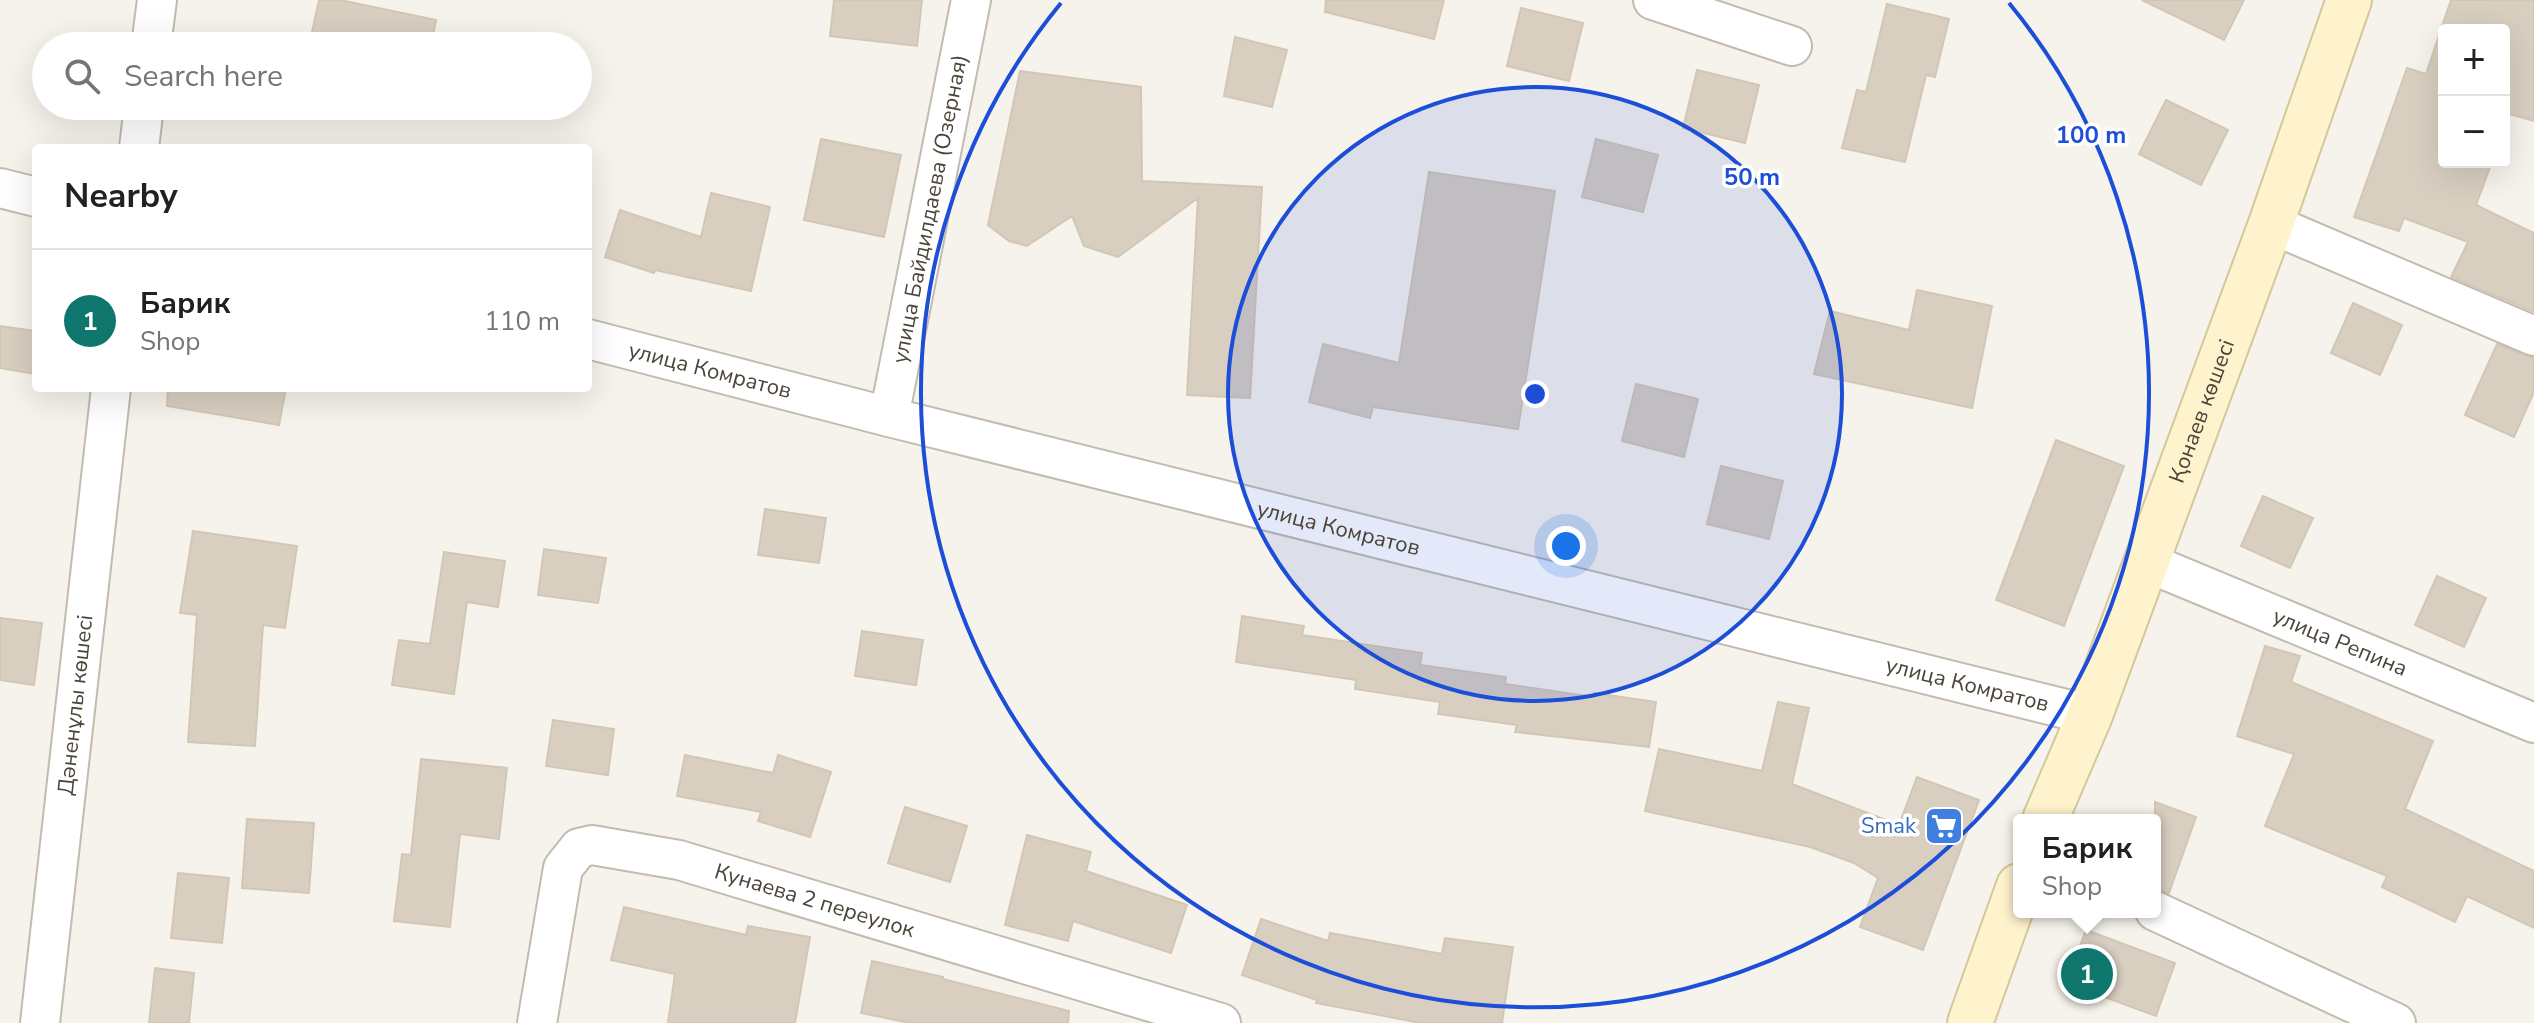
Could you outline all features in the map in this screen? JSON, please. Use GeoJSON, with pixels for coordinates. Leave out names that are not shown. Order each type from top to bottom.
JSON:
{"type":"FeatureCollection","features":[{"type":"Feature","properties":{"kind":"main road","name":"Қонаев көшесі"},"geometry":{"type":"LineString","coordinates":[[2048,814],[2090,715],[2271,224],[2349,0]]}},
{"type":"Feature","properties":{"kind":"main road"},"geometry":{"type":"LineString","coordinates":[[1970,1023],[2013,903]]}},
{"type":"Feature","properties":{"kind":"street"},"geometry":{"type":"LineString","coordinates":[[153,32],[157,0]]}},
{"type":"Feature","properties":{"kind":"street","name":"улица Байдилдаева (Озерная)"},"geometry":{"type":"LineString","coordinates":[[889,417],[971,0]]}},
{"type":"Feature","properties":{"kind":"street"},"geometry":{"type":"LineString","coordinates":[[1653,0],[1792,46]]}},
{"type":"Feature","properties":{"kind":"street"},"geometry":{"type":"LineString","coordinates":[[139,144],[142,120]]}},
{"type":"Feature","properties":{"kind":"street"},"geometry":{"type":"LineString","coordinates":[[0,188],[32,196]]}},
{"type":"Feature","properties":{"kind":"street"},"geometry":{"type":"LineString","coordinates":[[2271,224],[2534,336]]}},
{"type":"Feature","properties":{"kind":"street","name":"улица Комратов"},"geometry":{"type":"LineString","coordinates":[[592,340],[889,417],[2090,715]]}},
{"type":"Feature","properties":{"kind":"street","name":"Дәненұлы көшесі"},"geometry":{"type":"LineString","coordinates":[[40,1023],[111,392]]}},
{"type":"Feature","properties":{"kind":"street","name":"улица Репина"},"geometry":{"type":"LineString","coordinates":[[2146,562],[2534,723]]}},
{"type":"Feature","properties":{"kind":"street","name":"Кунаева 2 переулок"},"geometry":{"type":"LineString","coordinates":[[537,1023],[563,868],[579,848],[592,845],[679,860],[1221,1023]]}},
{"type":"Feature","properties":{"kind":"street"},"geometry":{"type":"LineString","coordinates":[[2161,914],[2396,1023]]}},
{"type":"Feature","properties":{"kind":"building"},"geometry":{"type":"Polygon","coordinates":[[[319,0],[340,0],[436,20],[434,32],[312,32],[319,0]]]}},
{"type":"Feature","properties":{"kind":"building"},"geometry":{"type":"Polygon","coordinates":[[[834,0],[922,0],[917,46],[830,36],[834,0]]]}},
{"type":"Feature","properties":{"kind":"building"},"geometry":{"type":"Polygon","coordinates":[[[1326,0],[1444,0],[1434,39],[1325,12],[1326,0]]]}},
{"type":"Feature","properties":{"kind":"building"},"geometry":{"type":"Polygon","coordinates":[[[2142,0],[2244,0],[2224,40],[2142,0]]]}},
{"type":"Feature","properties":{"kind":"building"},"geometry":{"type":"Polygon","coordinates":[[[2451,0],[2534,0],[2534,121],[2510,114],[2510,24],[2443,24],[2451,0]]]}},
{"type":"Feature","properties":{"kind":"building"},"geometry":{"type":"Polygon","coordinates":[[[1887,4],[1949,19],[1935,77],[1926,75],[1905,162],[1842,148],[1857,90],[1866,92],[1887,4]]]}},
{"type":"Feature","properties":{"kind":"building"},"geometry":{"type":"Polygon","coordinates":[[[1521,8],[1583,23],[1569,81],[1507,66],[1521,8]]]}},
{"type":"Feature","properties":{"kind":"building"},"geometry":{"type":"Polygon","coordinates":[[[1235,37],[1287,50],[1272,107],[1224,96],[1235,37]]]}},
{"type":"Feature","properties":{"kind":"building"},"geometry":{"type":"Polygon","coordinates":[[[2438,38],[2438,168],[2490,168],[2476,205],[2534,233],[2534,312],[2451,277],[2468,242],[2404,218],[2399,231],[2354,217],[2407,68],[2426,74],[2438,38]]]}},
{"type":"Feature","properties":{"kind":"building"},"geometry":{"type":"Polygon","coordinates":[[[1697,70],[1759,85],[1745,143],[1683,128],[1697,70]]]}},
{"type":"Feature","properties":{"kind":"building"},"geometry":{"type":"Polygon","coordinates":[[[1020,71],[1141,87],[1142,181],[1262,187],[1250,398],[1187,395],[1198,198],[1118,257],[1084,246],[1072,216],[1027,246],[1009,241],[988,225],[1020,71]]]}},
{"type":"Feature","properties":{"kind":"building"},"geometry":{"type":"Polygon","coordinates":[[[2166,100],[2228,130],[2201,185],[2139,154],[2166,100]]]}},
{"type":"Feature","properties":{"kind":"building"},"geometry":{"type":"Polygon","coordinates":[[[821,139],[901,155],[884,237],[804,220],[821,139]]]}},
{"type":"Feature","properties":{"kind":"building"},"geometry":{"type":"Polygon","coordinates":[[[1596,139],[1658,155],[1643,212],[1582,197],[1596,139]]]}},
{"type":"Feature","properties":{"kind":"building"},"geometry":{"type":"Polygon","coordinates":[[[1429,172],[1555,191],[1518,429],[1373,407],[1370,418],[1309,402],[1323,344],[1399,363],[1429,172]]]}},
{"type":"Feature","properties":{"kind":"building"},"geometry":{"type":"Polygon","coordinates":[[[711,193],[770,207],[751,291],[655,270],[654,273],[605,257],[620,210],[701,237],[711,193]]]}},
{"type":"Feature","properties":{"kind":"building"},"geometry":{"type":"Polygon","coordinates":[[[1917,290],[1992,306],[1972,408],[1814,374],[1830,311],[1909,330],[1917,290]]]}},
{"type":"Feature","properties":{"kind":"building"},"geometry":{"type":"Polygon","coordinates":[[[2353,303],[2402,325],[2380,375],[2331,353],[2353,303]]]}},
{"type":"Feature","properties":{"kind":"building"},"geometry":{"type":"Polygon","coordinates":[[[0,326],[32,330],[32,373],[0,368],[0,326]]]}},
{"type":"Feature","properties":{"kind":"building"},"geometry":{"type":"Polygon","coordinates":[[[2497,344],[2534,358],[2534,392],[2514,437],[2465,415],[2497,344]]]}},
{"type":"Feature","properties":{"kind":"building"},"geometry":{"type":"Polygon","coordinates":[[[1636,384],[1698,399],[1684,457],[1622,441],[1636,384]]]}},
{"type":"Feature","properties":{"kind":"building"},"geometry":{"type":"Polygon","coordinates":[[[168,392],[285,392],[279,425],[167,406],[168,392]]]}},
{"type":"Feature","properties":{"kind":"building"},"geometry":{"type":"Polygon","coordinates":[[[2056,440],[2124,466],[2064,626],[1996,600],[2056,440]]]}},
{"type":"Feature","properties":{"kind":"building"},"geometry":{"type":"Polygon","coordinates":[[[1721,466],[1783,481],[1769,539],[1707,524],[1721,466]]]}},
{"type":"Feature","properties":{"kind":"building"},"geometry":{"type":"Polygon","coordinates":[[[2263,496],[2313,518],[2290,568],[2241,546],[2263,496]]]}},
{"type":"Feature","properties":{"kind":"building"},"geometry":{"type":"Polygon","coordinates":[[[765,509],[826,518],[819,563],[758,555],[765,509]]]}},
{"type":"Feature","properties":{"kind":"building"},"geometry":{"type":"Polygon","coordinates":[[[193,531],[297,546],[285,628],[263,625],[255,746],[188,742],[197,615],[180,613],[193,531]]]}},
{"type":"Feature","properties":{"kind":"building"},"geometry":{"type":"Polygon","coordinates":[[[544,549],[606,558],[598,603],[538,595],[544,549]]]}},
{"type":"Feature","properties":{"kind":"building"},"geometry":{"type":"Polygon","coordinates":[[[444,552],[505,561],[498,607],[467,602],[454,694],[392,685],[399,640],[430,644],[444,552]]]}},
{"type":"Feature","properties":{"kind":"building"},"geometry":{"type":"Polygon","coordinates":[[[2437,576],[2486,598],[2464,647],[2415,625],[2437,576]]]}},
{"type":"Feature","properties":{"kind":"building"},"geometry":{"type":"Polygon","coordinates":[[[1242,616],[1304,626],[1302,635],[1422,653],[1420,665],[1506,677],[1505,684],[1656,702],[1649,747],[1515,732],[1517,725],[1438,714],[1440,702],[1355,689],[1356,680],[1236,662],[1242,616]]]}},
{"type":"Feature","properties":{"kind":"building"},"geometry":{"type":"Polygon","coordinates":[[[0,618],[42,623],[34,685],[0,680],[0,618]]]}},
{"type":"Feature","properties":{"kind":"building"},"geometry":{"type":"Polygon","coordinates":[[[862,631],[923,640],[916,685],[855,676],[862,631]]]}},
{"type":"Feature","properties":{"kind":"building"},"geometry":{"type":"Polygon","coordinates":[[[2265,646],[2300,656],[2291,682],[2433,741],[2405,809],[2534,871],[2534,928],[2467,896],[2455,922],[2382,887],[2387,876],[2265,826],[2294,754],[2237,736],[2265,646]]]}},
{"type":"Feature","properties":{"kind":"building"},"geometry":{"type":"Polygon","coordinates":[[[1778,702],[1809,708],[1792,784],[1899,825],[1917,777],[1979,800],[1923,950],[1860,927],[1878,878],[1854,863],[1810,847],[1645,811],[1659,749],[1762,771],[1778,702]]]}},
{"type":"Feature","properties":{"kind":"building"},"geometry":{"type":"Polygon","coordinates":[[[553,720],[614,729],[608,775],[546,766],[553,720]]]}},
{"type":"Feature","properties":{"kind":"building"},"geometry":{"type":"Polygon","coordinates":[[[685,755],[773,773],[778,755],[831,772],[810,837],[758,821],[761,812],[677,796],[685,755]]]}},
{"type":"Feature","properties":{"kind":"building"},"geometry":{"type":"Polygon","coordinates":[[[421,759],[507,768],[499,839],[460,834],[450,927],[394,921],[402,854],[411,855],[421,759]]]}},
{"type":"Feature","properties":{"kind":"building"},"geometry":{"type":"Polygon","coordinates":[[[2155,802],[2196,817],[2169,893],[2161,891],[2161,814],[2155,814],[2155,802]]]}},
{"type":"Feature","properties":{"kind":"building"},"geometry":{"type":"Polygon","coordinates":[[[905,807],[967,826],[950,882],[888,863],[905,807]]]}},
{"type":"Feature","properties":{"kind":"building"},"geometry":{"type":"Polygon","coordinates":[[[247,819],[314,823],[309,893],[242,888],[247,819]]]}},
{"type":"Feature","properties":{"kind":"building"},"geometry":{"type":"Polygon","coordinates":[[[1027,835],[1091,852],[1086,871],[1187,905],[1171,953],[1073,921],[1068,941],[1005,925],[1027,835]]]}},
{"type":"Feature","properties":{"kind":"building"},"geometry":{"type":"Polygon","coordinates":[[[178,873],[229,878],[222,943],[171,938],[178,873]]]}},
{"type":"Feature","properties":{"kind":"building"},"geometry":{"type":"Polygon","coordinates":[[[624,907],[746,935],[748,926],[810,937],[795,1023],[668,1023],[675,974],[611,960],[624,907]]]}},
{"type":"Feature","properties":{"kind":"building"},"geometry":{"type":"Polygon","coordinates":[[[1261,919],[1328,941],[1330,933],[1442,954],[1445,938],[1513,947],[1502,1023],[1421,1023],[1316,1003],[1317,1000],[1242,975],[1261,919]]]}},
{"type":"Feature","properties":{"kind":"building"},"geometry":{"type":"Polygon","coordinates":[[[2086,930],[2175,963],[2156,1016],[2066,983],[2086,930]]]}},
{"type":"Feature","properties":{"kind":"building"},"geometry":{"type":"Polygon","coordinates":[[[872,961],[1069,1011],[1068,1023],[910,1023],[861,1013],[872,961]]]}},
{"type":"Feature","properties":{"kind":"building"},"geometry":{"type":"Polygon","coordinates":[[[155,968],[194,973],[189,1023],[149,1023],[155,968]]]}},
{"type":"Feature","properties":{"kind":"place","name":"Smak"},"geometry":{"type":"Point","coordinates":[1944,826]}},
{"type":"Feature","properties":{"kind":"place","name":"Барик"},"geometry":{"type":"Point","coordinates":[2087,974]}}]}
